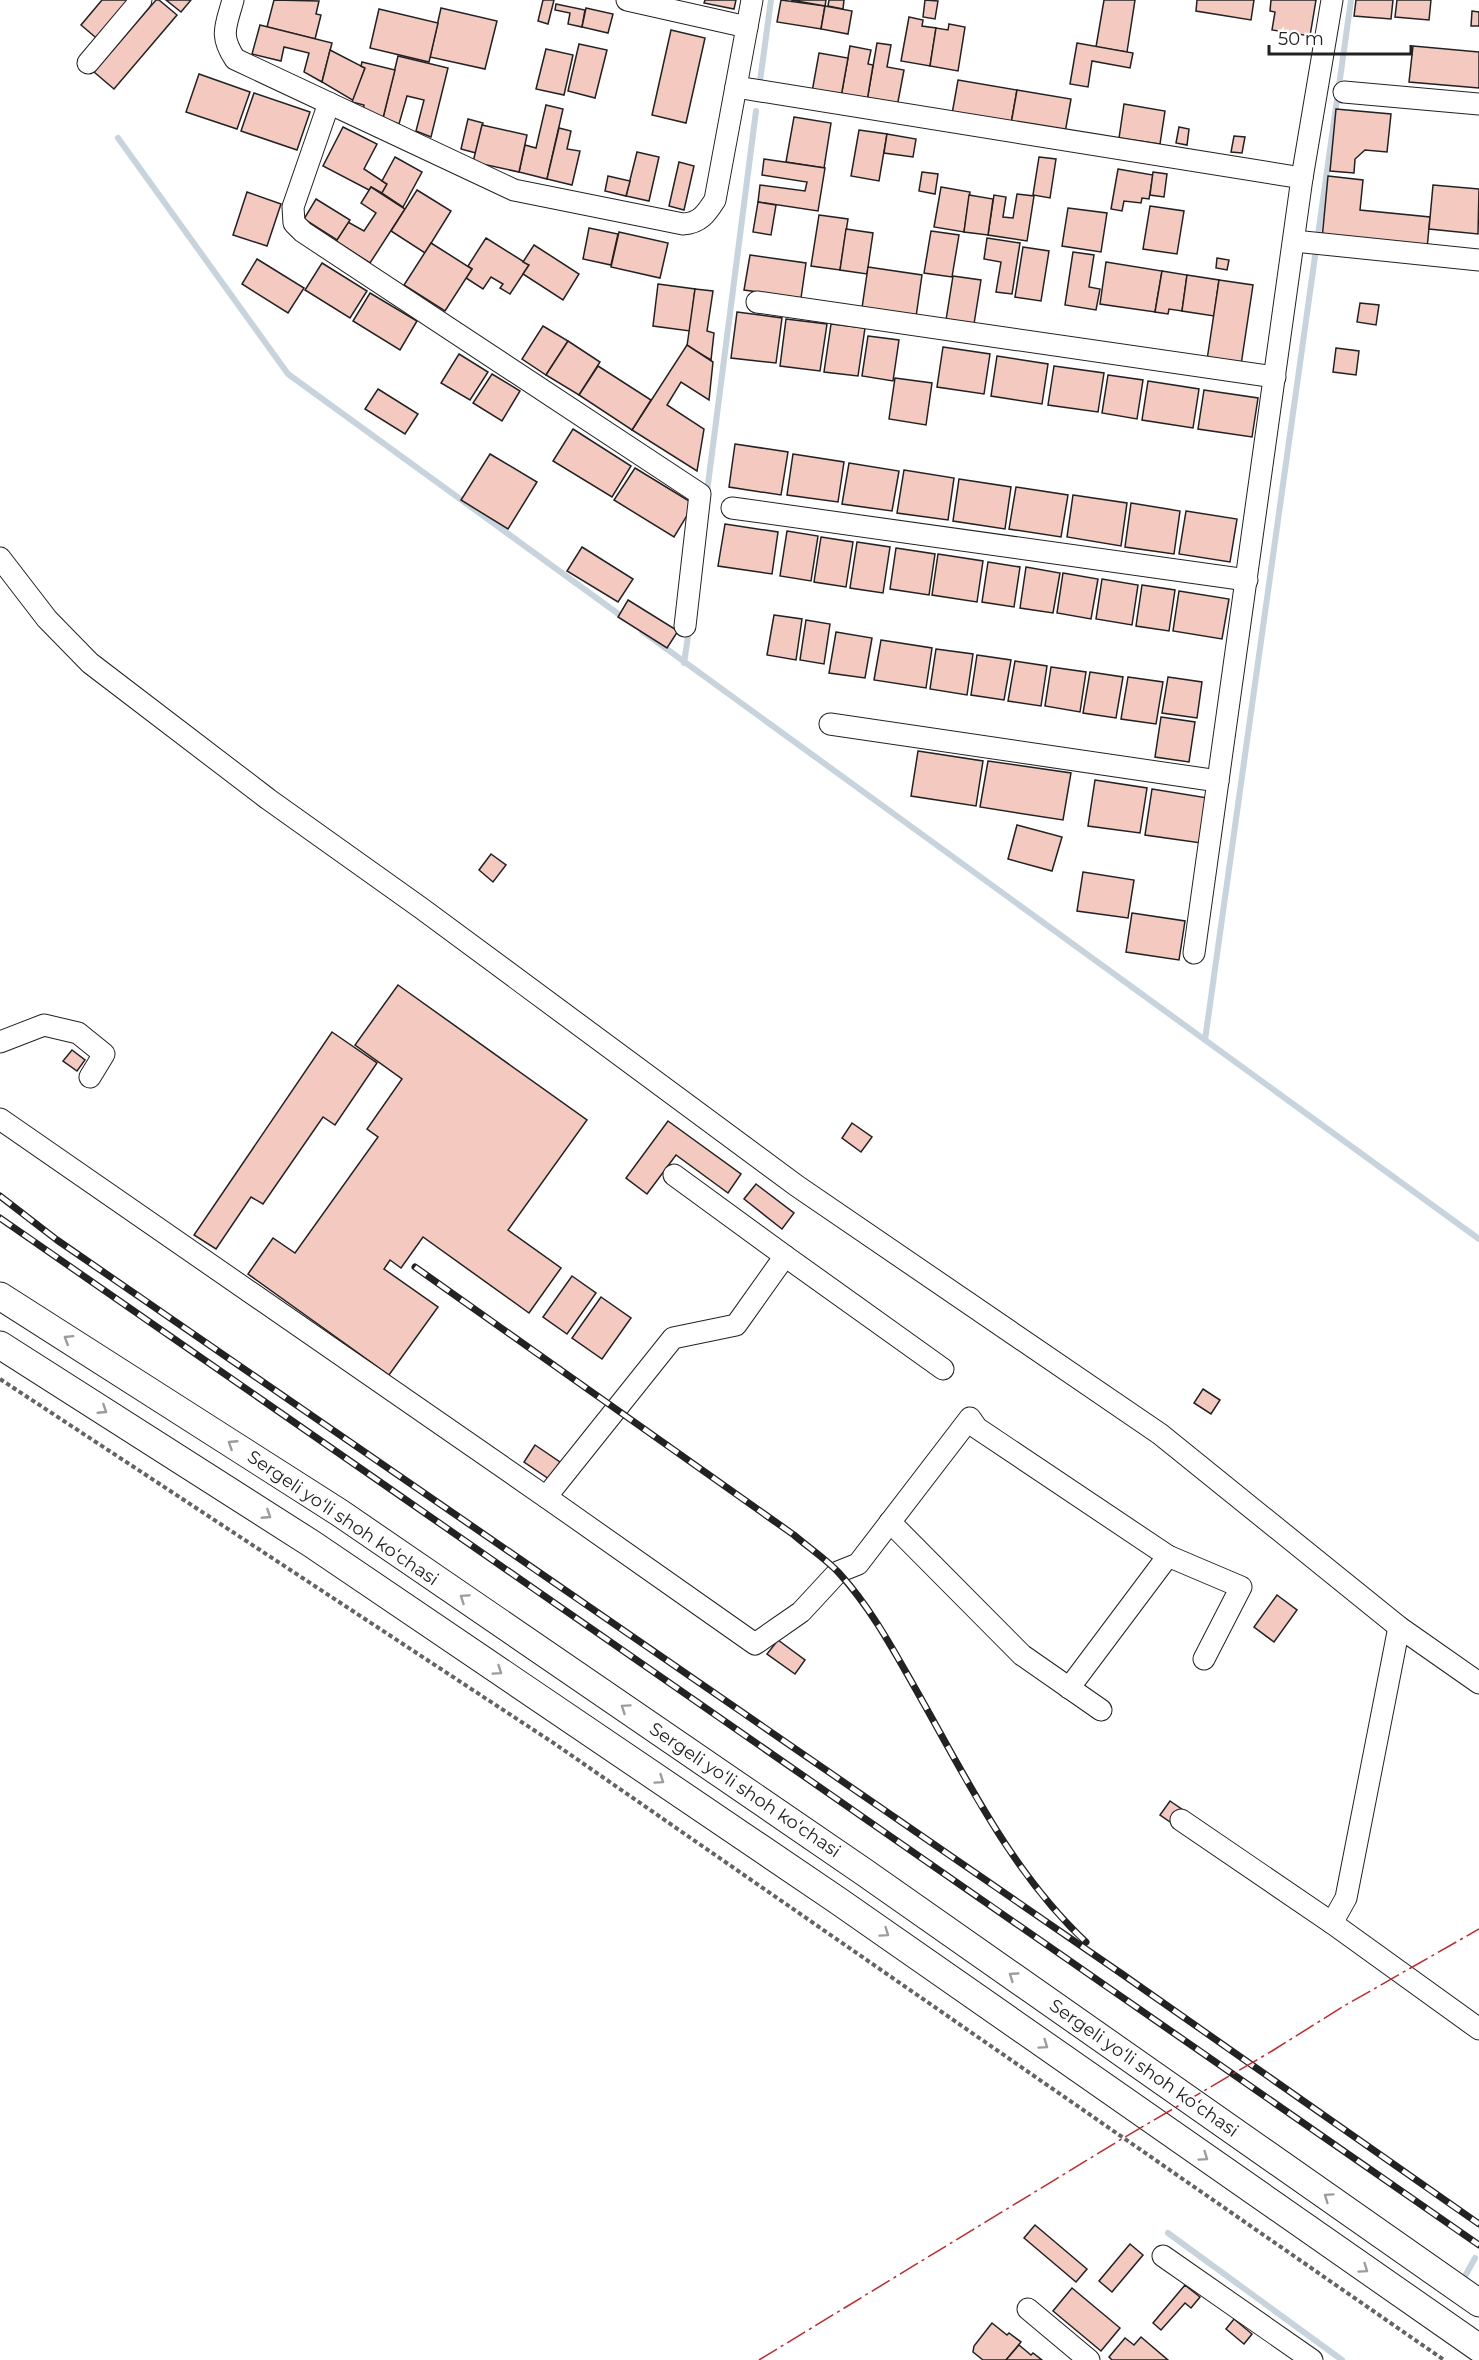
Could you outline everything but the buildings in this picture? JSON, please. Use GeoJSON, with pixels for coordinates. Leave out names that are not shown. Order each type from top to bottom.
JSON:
{"type":"FeatureCollection","features":[{"type":"Feature","properties":{"kind":"main road","name":"Sergeli yo‘li shoh ko‘chasi"},"geometry":{"type":"LineString","coordinates":[[0,1296],[340,1513],[884,1885],[1479,2303]]}},
{"type":"Feature","properties":{"kind":"main road"},"geometry":{"type":"LineString","coordinates":[[0,1345],[312,1544],[837,1900],[1479,2348]]}},
{"type":"Feature","properties":{"kind":"street"},"geometry":{"type":"LineString","coordinates":[[88,63],[141,0]]}},
{"type":"Feature","properties":{"kind":"street"},"geometry":{"type":"LineString","coordinates":[[232,0],[225,28],[225,45],[235,59],[514,190],[683,224],[695,223],[706,214],[715,200],[752,0]]}},
{"type":"Feature","properties":{"kind":"street"},"geometry":{"type":"LineString","coordinates":[[627,0],[747,27]]}},
{"type":"Feature","properties":{"kind":"street"},"geometry":{"type":"LineString","coordinates":[[1194,953],[1275,377],[1309,243],[1302,178],[1332,0]]}},
{"type":"Feature","properties":{"kind":"street"},"geometry":{"type":"LineString","coordinates":[[736,87],[1302,178]]}},
{"type":"Feature","properties":{"kind":"street"},"geometry":{"type":"LineString","coordinates":[[1344,92],[1479,104]]}},
{"type":"Feature","properties":{"kind":"street"},"geometry":{"type":"LineString","coordinates":[[329,103],[293,207],[294,223],[303,232],[700,494],[685,626]]}},
{"type":"Feature","properties":{"kind":"street"},"geometry":{"type":"LineString","coordinates":[[1309,243],[1479,260]]}},
{"type":"Feature","properties":{"kind":"street"},"geometry":{"type":"LineString","coordinates":[[757,302],[1275,377]]}},
{"type":"Feature","properties":{"kind":"street"},"geometry":{"type":"LineString","coordinates":[[732,508],[1247,580]]}},
{"type":"Feature","properties":{"kind":"street"},"geometry":{"type":"LineString","coordinates":[[0,558],[46,619],[67,642],[108,678],[268,799],[421,908],[797,1186],[1160,1434],[1399,1627],[1479,1683]]}},
{"type":"Feature","properties":{"kind":"street"},"geometry":{"type":"LineString","coordinates":[[830,723],[1218,781]]}},
{"type":"Feature","properties":{"kind":"street"},"geometry":{"type":"LineString","coordinates":[[0,1042],[44,1025],[78,1033],[104,1054],[90,1077]]}},
{"type":"Feature","properties":{"kind":"street"},"geometry":{"type":"LineString","coordinates":[[0,1119],[755,1644],[801,1612],[838,1572],[858,1564],[970,1418],[977,1428],[1168,1556],[1240,1587],[1203,1659]]}},
{"type":"Feature","properties":{"kind":"street"},"geometry":{"type":"LineString","coordinates":[[674,1175],[943,1369]]}},
{"type":"Feature","properties":{"kind":"street"},"geometry":{"type":"LineString","coordinates":[[546,1497],[673,1338],[736,1325],[785,1256]]}},
{"type":"Feature","properties":{"kind":"street"},"geometry":{"type":"LineString","coordinates":[[890,1522],[1022,1655],[1101,1710]]}},
{"type":"Feature","properties":{"kind":"street"},"geometry":{"type":"LineString","coordinates":[[1069,1688],[1168,1556]]}},
{"type":"Feature","properties":{"kind":"street"},"geometry":{"type":"LineString","coordinates":[[1332,1923],[1346,1898],[1399,1627]]}},
{"type":"Feature","properties":{"kind":"street"},"geometry":{"type":"LineString","coordinates":[[1181,1821],[1332,1923],[1479,2029]]}},
{"type":"Feature","properties":{"kind":"street"},"geometry":{"type":"LineString","coordinates":[[1163,2256],[1312,2360]]}},
{"type":"Feature","properties":{"kind":"street"},"geometry":{"type":"LineString","coordinates":[[1028,2309],[1089,2360]]}},
{"type":"Feature","properties":{"kind":"path"},"geometry":{"type":"LineString","coordinates":[[0,1379],[555,1744],[1444,2360]]}},
{"type":"Feature","properties":{"kind":"waterway"},"geometry":{"type":"LineString","coordinates":[[760,81],[771,0]]}},
{"type":"Feature","properties":{"kind":"waterway"},"geometry":{"type":"LineString","coordinates":[[1205,1040],[1351,0]]}},
{"type":"Feature","properties":{"kind":"waterway"},"geometry":{"type":"LineString","coordinates":[[707,492],[756,111]]}},
{"type":"Feature","properties":{"kind":"waterway"},"geometry":{"type":"LineString","coordinates":[[118,138],[288,374],[624,618]]}},
{"type":"Feature","properties":{"kind":"waterway"},"geometry":{"type":"LineString","coordinates":[[684,663],[689,630]]}},
{"type":"Feature","properties":{"kind":"waterway"},"geometry":{"type":"LineString","coordinates":[[642,631],[1479,1239]]}},
{"type":"Feature","properties":{"kind":"waterway"},"geometry":{"type":"LineString","coordinates":[[1168,2233],[1342,2360]]}},
{"type":"Feature","properties":{"kind":"waterway"},"geometry":{"type":"LineString","coordinates":[[1464,2278],[1475,2258]]}},
{"type":"Feature","properties":{"kind":"railway"},"geometry":{"type":"LineString","coordinates":[[0,1196],[57,1240],[1122,1974],[1479,2224]]}},
{"type":"Feature","properties":{"kind":"railway"},"geometry":{"type":"LineString","coordinates":[[0,1218],[1479,2245]]}},
{"type":"Feature","properties":{"kind":"railway"},"geometry":{"type":"LineString","coordinates":[[415,1267],[794,1535],[834,1568],[862,1601],[882,1632],[993,1825],[1036,1887],[1086,1942]]}},
{"type":"Feature","properties":{"kind":"power"},"geometry":{"type":"LineString","coordinates":[[759,2360],[1125,2137],[1344,2006],[1479,1929]]}}]}
